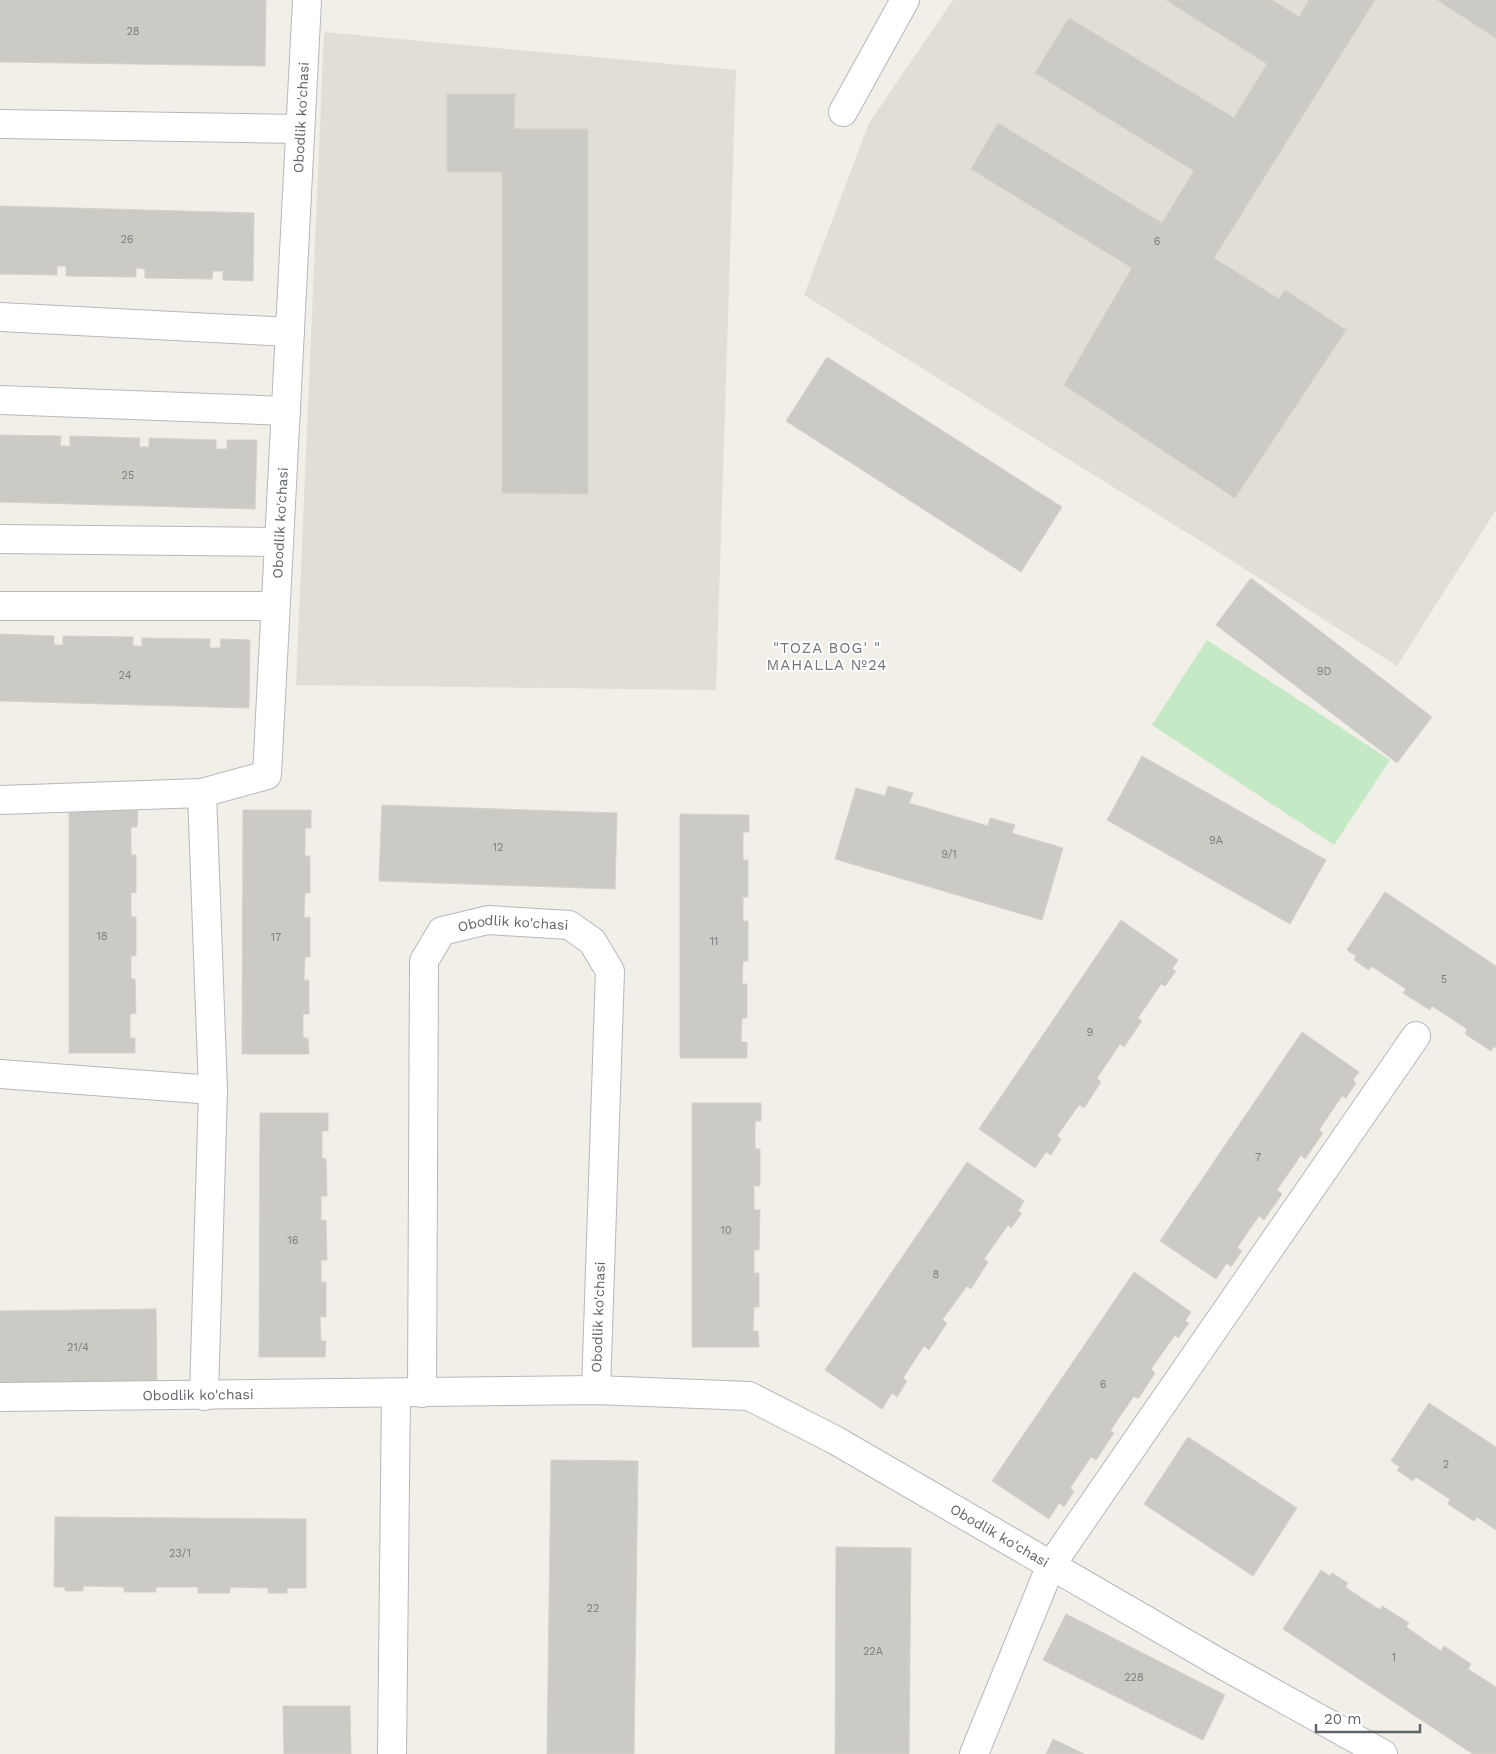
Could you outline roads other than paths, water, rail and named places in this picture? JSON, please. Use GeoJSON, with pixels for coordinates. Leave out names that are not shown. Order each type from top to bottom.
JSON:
{"type":"FeatureCollection","features":[{"type":"Feature","properties":{"kind":"street","name":"Obodlik ko'chasi"},"geometry":{"type":"LineString","coordinates":[[0,800],[202,793],[267,775],[307,0]]}},
{"type":"Feature","properties":{"kind":"street"},"geometry":{"type":"LineString","coordinates":[[843,112],[905,0]]}},
{"type":"Feature","properties":{"kind":"street"},"geometry":{"type":"LineString","coordinates":[[0,124],[300,129]]}},
{"type":"Feature","properties":{"kind":"street"},"geometry":{"type":"LineString","coordinates":[[0,318],[290,332]]}},
{"type":"Feature","properties":{"kind":"street"},"geometry":{"type":"LineString","coordinates":[[0,400],[286,411]]}},
{"type":"Feature","properties":{"kind":"street"},"geometry":{"type":"LineString","coordinates":[[0,539],[279,542]]}},
{"type":"Feature","properties":{"kind":"street"},"geometry":{"type":"LineString","coordinates":[[0,606],[276,606]]}},
{"type":"Feature","properties":{"kind":"street"},"geometry":{"type":"LineString","coordinates":[[202,793],[213,1090],[204,1396]]}},
{"type":"Feature","properties":{"kind":"street","name":"Obodlik ko'chasi"},"geometry":{"type":"LineString","coordinates":[[392,1754],[409,1393],[424,961],[442,931],[488,920],[569,925],[592,941],[610,971],[596,1390]]}},
{"type":"Feature","properties":{"kind":"street"},"geometry":{"type":"LineString","coordinates":[[974,1754],[1051,1566],[1416,1036]]}},
{"type":"Feature","properties":{"kind":"street"},"geometry":{"type":"LineString","coordinates":[[0,1074],[213,1090]]}},
{"type":"Feature","properties":{"kind":"street","name":"Obodlik ko'chasi"},"geometry":{"type":"LineString","coordinates":[[0,1397],[596,1390],[749,1396],[835,1440],[1223,1665],[1383,1754]]}},
{"type":"Feature","properties":{"kind":"district","name":"\"TOZA BOG' \" MAHALLA №24"},"geometry":{"type":"Point","coordinates":[827,656]}}]}
